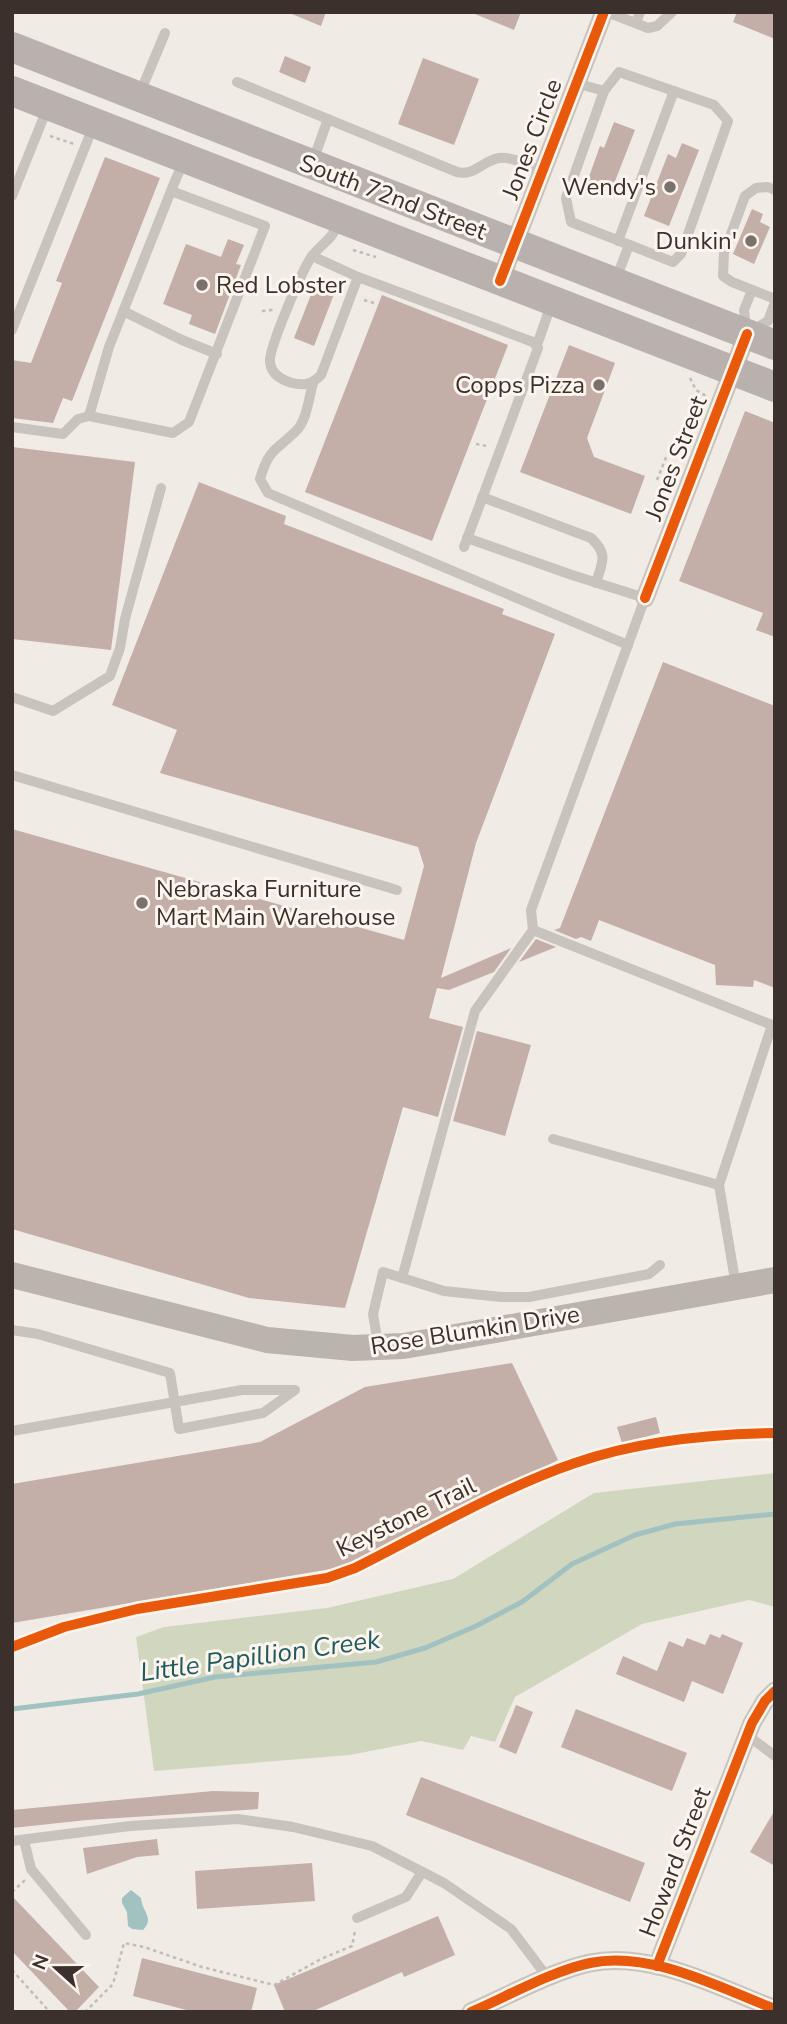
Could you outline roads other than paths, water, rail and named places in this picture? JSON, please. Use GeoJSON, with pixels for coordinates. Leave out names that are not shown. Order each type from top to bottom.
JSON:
{"type":"FeatureCollection","features":[{"type":"Feature","properties":{"kind":"main road","name":"South 72nd Street"},"geometry":{"type":"LineString","coordinates":[[12,47],[775,345]]}},
{"type":"Feature","properties":{"kind":"main road","name":"South 72nd Street"},"geometry":{"type":"LineString","coordinates":[[12,91],[775,387]]}},
{"type":"Feature","properties":{"kind":"main road","name":"Rose Blumkin Drive"},"geometry":{"type":"LineString","coordinates":[[12,1275],[267,1340],[352,1348],[433,1341],[775,1280]]}},
{"type":"Feature","properties":{"kind":"street","name":"Jones Circle"},"geometry":{"type":"LineString","coordinates":[[500,281],[605,12]]}},
{"type":"Feature","properties":{"kind":"street","name":"Jones Street"},"geometry":{"type":"LineString","coordinates":[[645,598],[747,334]]}},
{"type":"Feature","properties":{"kind":"street","name":"Howard Street"},"geometry":{"type":"LineString","coordinates":[[471,2012],[571,1969],[603,1961],[637,1961],[657,1966],[747,1735],[760,1708],[775,1691]]}},
{"type":"Feature","properties":{"kind":"street"},"geometry":{"type":"LineString","coordinates":[[657,1966],[686,1974],[775,2009]]}},
{"type":"Feature","properties":{"kind":"lane"},"geometry":{"type":"LineString","coordinates":[[605,12],[648,27],[657,26],[672,12]]}},
{"type":"Feature","properties":{"kind":"lane"},"geometry":{"type":"LineString","coordinates":[[636,23],[640,12]]}},
{"type":"Feature","properties":{"kind":"lane"},"geometry":{"type":"LineString","coordinates":[[138,97],[165,33]]}},
{"type":"Feature","properties":{"kind":"lane"},"geometry":{"type":"LineString","coordinates":[[619,72],[674,91],[714,105],[729,121],[681,254],[673,262],[571,222],[566,198],[604,91],[619,72]]}},
{"type":"Feature","properties":{"kind":"lane"},"geometry":{"type":"LineString","coordinates":[[237,82],[457,172],[472,172],[496,158],[507,158],[542,172]]}},
{"type":"Feature","properties":{"kind":"lane"},"geometry":{"type":"LineString","coordinates":[[576,83],[604,91]]}},
{"type":"Feature","properties":{"kind":"lane"},"geometry":{"type":"LineString","coordinates":[[615,283],[624,243],[674,91]]}},
{"type":"Feature","properties":{"kind":"lane"},"geometry":{"type":"LineString","coordinates":[[12,196],[49,105]]}},
{"type":"Feature","properties":{"kind":"lane"},"geometry":{"type":"LineString","coordinates":[[311,165],[328,119]]}},
{"type":"Feature","properties":{"kind":"lane"},"geometry":{"type":"LineString","coordinates":[[12,330],[94,123]]}},
{"type":"Feature","properties":{"kind":"lane"},"geometry":{"type":"LineString","coordinates":[[89,416],[109,347],[185,159]]}},
{"type":"Feature","properties":{"kind":"lane"},"geometry":{"type":"LineString","coordinates":[[752,290],[744,310],[747,334],[768,321],[775,300],[723,276],[724,253],[745,196],[756,188],[768,187],[775,190]]}},
{"type":"Feature","properties":{"kind":"lane"},"geometry":{"type":"LineString","coordinates":[[12,427],[63,434],[78,419],[89,416],[173,433],[189,422],[265,226],[171,191]]}},
{"type":"Feature","properties":{"kind":"lane"},"geometry":{"type":"LineString","coordinates":[[313,383],[301,385],[286,381],[275,374],[269,361],[287,309],[313,256],[332,238],[340,219]]}},
{"type":"Feature","properties":{"kind":"lane"},"geometry":{"type":"LineString","coordinates":[[313,256],[537,345]]}},
{"type":"Feature","properties":{"kind":"lane"},"geometry":{"type":"LineString","coordinates":[[358,276],[321,375],[313,383],[303,419],[297,430],[269,455],[263,468],[260,480],[268,493],[628,645]]}},
{"type":"Feature","properties":{"kind":"lane"},"geometry":{"type":"LineString","coordinates":[[402,1278],[475,1011],[533,930],[531,910],[645,598],[466,543],[538,348],[552,301]]}},
{"type":"Feature","properties":{"kind":"lane"},"geometry":{"type":"LineString","coordinates":[[124,311],[217,354]]}},
{"type":"Feature","properties":{"kind":"lane"},"geometry":{"type":"LineString","coordinates":[[12,697],[53,711],[110,676],[120,648],[125,619],[162,488]]}},
{"type":"Feature","properties":{"kind":"lane"},"geometry":{"type":"LineString","coordinates":[[482,497],[590,538],[600,547],[604,557],[596,583]]}},
{"type":"Feature","properties":{"kind":"lane"},"geometry":{"type":"LineString","coordinates":[[12,775],[397,890]]}},
{"type":"Feature","properties":{"kind":"lane"},"geometry":{"type":"LineString","coordinates":[[533,930],[772,1025],[719,1185],[737,1287]]}},
{"type":"Feature","properties":{"kind":"lane"},"geometry":{"type":"LineString","coordinates":[[553,1139],[719,1185]]}},
{"type":"Feature","properties":{"kind":"lane"},"geometry":{"type":"LineString","coordinates":[[378,1346],[373,1314],[383,1272],[444,1291],[529,1297],[649,1274],[660,1265]]}},
{"type":"Feature","properties":{"kind":"lane"},"geometry":{"type":"LineString","coordinates":[[12,1330],[38,1334],[170,1373],[175,1403],[179,1429],[263,1413],[295,1390],[242,1390],[175,1403],[12,1431]]}},
{"type":"Feature","properties":{"kind":"lane"},"geometry":{"type":"LineString","coordinates":[[747,1735],[775,1756]]}},
{"type":"Feature","properties":{"kind":"lane"},"geometry":{"type":"LineString","coordinates":[[12,1841],[130,1826],[238,1819],[293,1827],[372,1846],[444,1883],[511,1929],[548,1979]]}},
{"type":"Feature","properties":{"kind":"lane"},"geometry":{"type":"LineString","coordinates":[[24,1840],[31,1869],[86,1935]]}},
{"type":"Feature","properties":{"kind":"lane"},"geometry":{"type":"LineString","coordinates":[[357,1918],[405,1897],[422,1872]]}},
{"type":"Feature","properties":{"kind":"water"},"geometry":{"type":"Polygon","coordinates":[[[131,1890],[141,1898],[147,1915],[148,1922],[143,1930],[128,1926],[122,1898],[131,1890]]]}},
{"type":"Feature","properties":{"kind":"waterway","name":"Little Papillion Creek"},"geometry":{"type":"LineString","coordinates":[[12,1709],[138,1694],[215,1677],[376,1662],[425,1648],[476,1626],[522,1602],[572,1564],[635,1535],[675,1524],[775,1514]]}},
{"type":"Feature","properties":{"kind":"place","name":"Wendy's"},"geometry":{"type":"Point","coordinates":[670,187]}},
{"type":"Feature","properties":{"kind":"place","name":"Dunkin'"},"geometry":{"type":"Point","coordinates":[751,241]}},
{"type":"Feature","properties":{"kind":"place","name":"Red Lobster"},"geometry":{"type":"Point","coordinates":[202,285]}},
{"type":"Feature","properties":{"kind":"place","name":"Copps Pizza"},"geometry":{"type":"Point","coordinates":[599,385]}},
{"type":"Feature","properties":{"kind":"place","name":"Nebraska Furniture Mart Main Warehouse"},"geometry":{"type":"Point","coordinates":[142,903]}}]}
